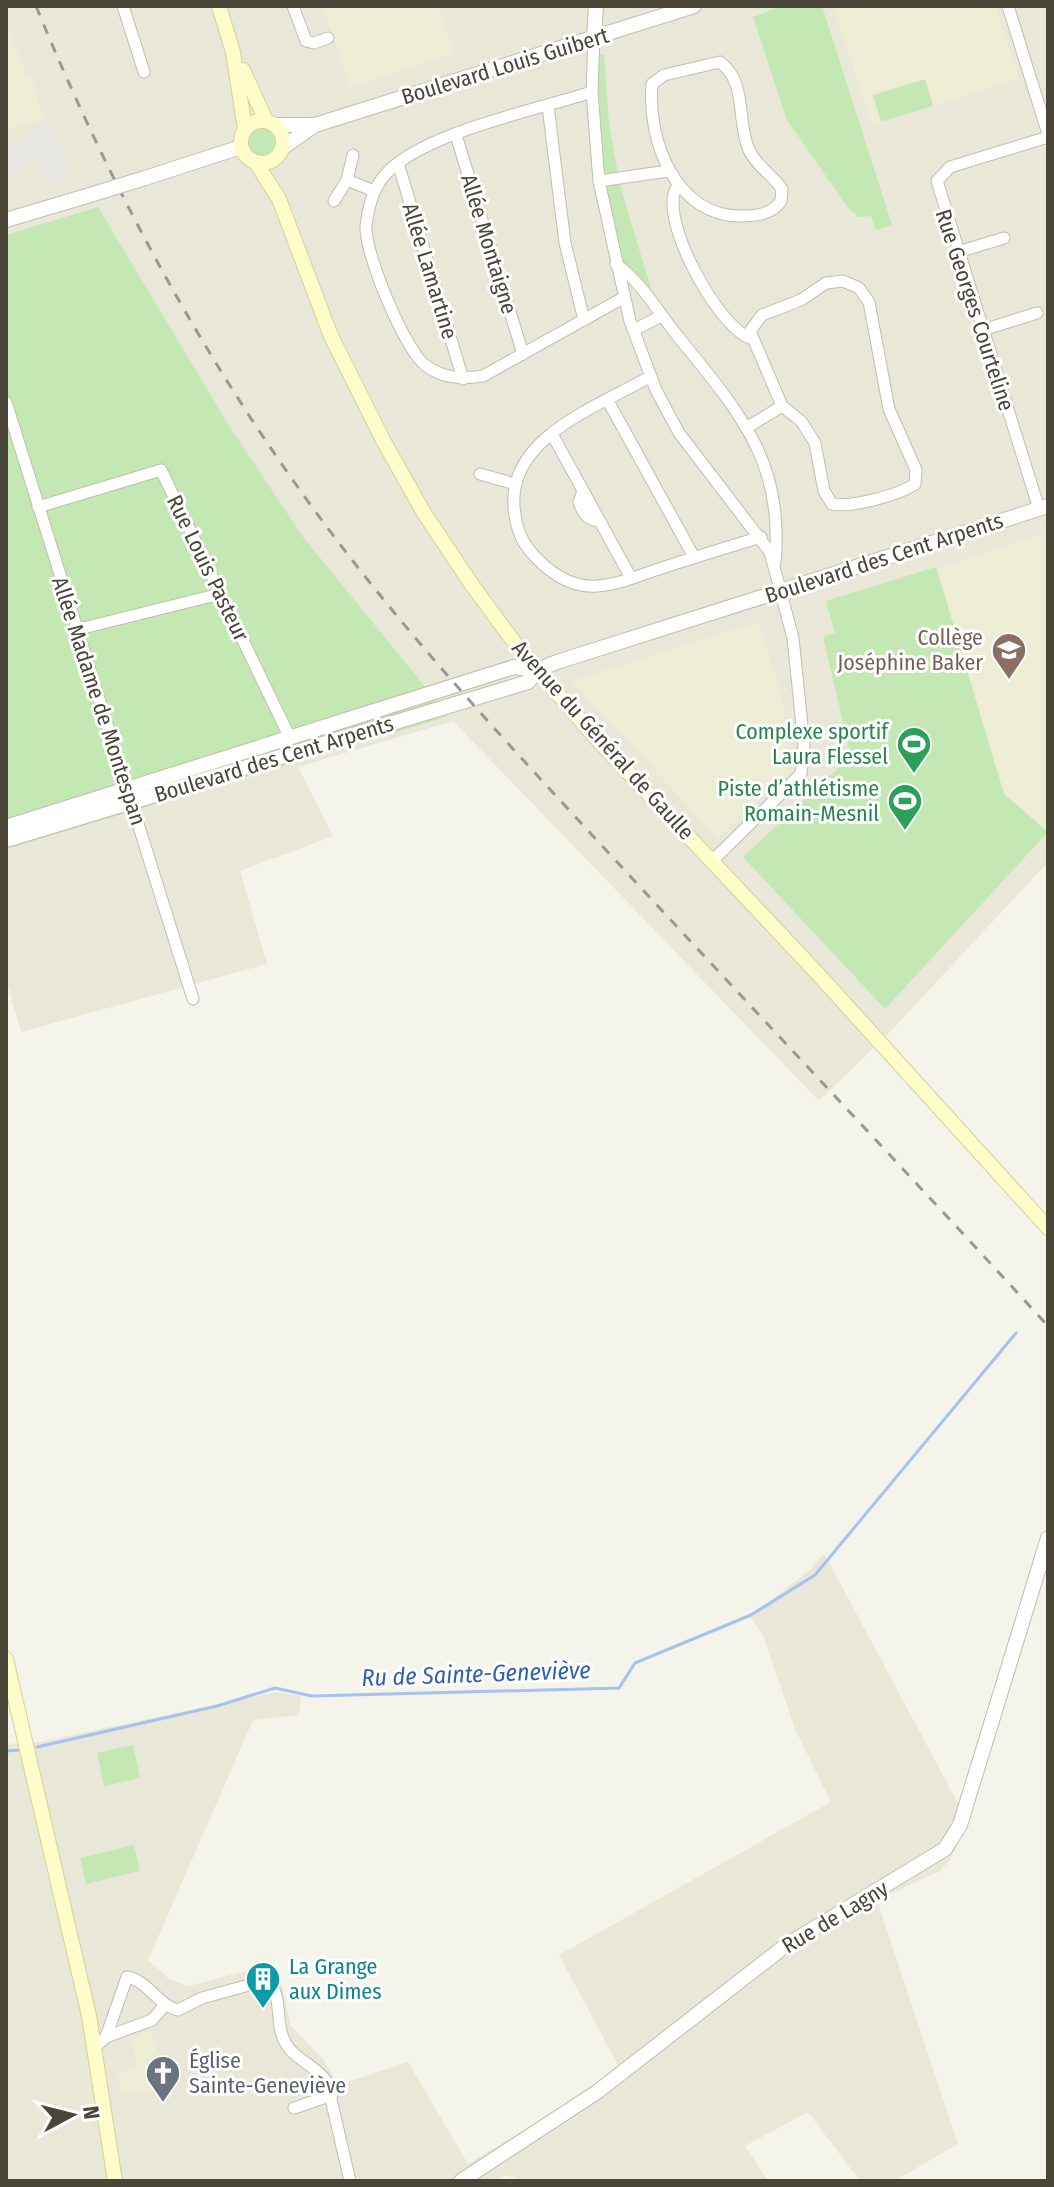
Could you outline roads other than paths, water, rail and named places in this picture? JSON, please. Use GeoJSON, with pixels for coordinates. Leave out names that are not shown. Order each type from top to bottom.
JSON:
{"type":"FeatureCollection","features":[{"type":"Feature","properties":{"kind":"main road","name":"Avenue du Général de Gaulle"},"geometry":{"type":"LineString","coordinates":[[219,6],[233,52],[245,129],[241,147],[256,163],[279,199],[331,336],[384,442],[424,513],[472,585],[537,670],[1034,1209],[1048,1228]]}},
{"type":"Feature","properties":{"kind":"main road","name":"Avenue du Général de Gaulle"},"geometry":{"type":"LineString","coordinates":[[233,52],[270,123],[282,135],[279,199]]}},
{"type":"Feature","properties":{"kind":"main road"},"geometry":{"type":"LineString","coordinates":[[245,129],[258,121],[270,123]]}},
{"type":"Feature","properties":{"kind":"main road"},"geometry":{"type":"LineString","coordinates":[[256,163],[267,163],[280,153]]}},
{"type":"Feature","properties":{"kind":"main road","name":"Avenue du Général de Gaulle"},"geometry":{"type":"LineString","coordinates":[[1034,1209],[1048,1221]]}},
{"type":"Feature","properties":{"kind":"main road"},"geometry":{"type":"LineString","coordinates":[[6,1659],[94,2048],[115,2181]]}},
{"type":"Feature","properties":{"kind":"street"},"geometry":{"type":"LineString","coordinates":[[123,6],[144,72]]}},
{"type":"Feature","properties":{"kind":"street"},"geometry":{"type":"LineString","coordinates":[[293,6],[306,41],[314,43],[328,38]]}},
{"type":"Feature","properties":{"kind":"street"},"geometry":{"type":"LineString","coordinates":[[596,6],[592,92],[599,181],[623,298],[651,376],[693,455],[756,532],[775,565]]}},
{"type":"Feature","properties":{"kind":"street","name":"Boulevard Louis Guibert"},"geometry":{"type":"LineString","coordinates":[[270,123],[315,125],[694,6]]}},
{"type":"Feature","properties":{"kind":"street"},"geometry":{"type":"LineString","coordinates":[[1008,6],[1048,136]]}},
{"type":"Feature","properties":{"kind":"street"},"geometry":{"type":"LineString","coordinates":[[720,62],[731,71],[737,87],[750,155],[779,184],[783,196],[778,206],[767,213],[734,216],[702,205],[677,187],[668,171],[650,101],[652,84],[664,75],[720,62]]}},
{"type":"Feature","properties":{"kind":"street"},"geometry":{"type":"LineString","coordinates":[[592,92],[418,148],[398,163],[374,191],[366,228],[371,258],[407,338],[423,364],[443,375],[463,379],[483,376],[623,298]]}},
{"type":"Feature","properties":{"kind":"street"},"geometry":{"type":"LineString","coordinates":[[548,106],[565,243],[584,320]]}},
{"type":"Feature","properties":{"kind":"street","name":"Boulevard Louis Guibert"},"geometry":{"type":"LineString","coordinates":[[280,153],[315,125]]}},
{"type":"Feature","properties":{"kind":"street","name":"Allée Montaigne"},"geometry":{"type":"LineString","coordinates":[[456,135],[523,354]]}},
{"type":"Feature","properties":{"kind":"street","name":"Rue Georges Courteline"},"geometry":{"type":"LineString","coordinates":[[1043,508],[937,187],[938,176],[950,167],[1048,136]]}},
{"type":"Feature","properties":{"kind":"street"},"geometry":{"type":"LineString","coordinates":[[6,220],[241,147]]}},
{"type":"Feature","properties":{"kind":"street"},"geometry":{"type":"LineString","coordinates":[[334,201],[347,180],[353,155]]}},
{"type":"Feature","properties":{"kind":"street","name":"Allée Lamartine"},"geometry":{"type":"LineString","coordinates":[[398,163],[463,379]]}},
{"type":"Feature","properties":{"kind":"street"},"geometry":{"type":"LineString","coordinates":[[599,181],[668,171]]}},
{"type":"Feature","properties":{"kind":"street"},"geometry":{"type":"LineString","coordinates":[[347,180],[374,191]]}},
{"type":"Feature","properties":{"kind":"street"},"geometry":{"type":"LineString","coordinates":[[677,187],[673,198],[676,217],[691,263],[730,324],[750,338],[782,406],[801,421],[815,443],[824,491],[832,504],[845,507],[902,493],[915,484],[916,470],[889,409],[869,302],[859,288],[843,281],[826,283],[801,300],[762,315],[753,323],[750,338]]}},
{"type":"Feature","properties":{"kind":"street"},"geometry":{"type":"LineString","coordinates":[[958,252],[1004,238]]}},
{"type":"Feature","properties":{"kind":"street"},"geometry":{"type":"LineString","coordinates":[[615,264],[661,316],[748,427],[769,473],[776,520],[775,565],[793,638],[803,767],[795,782],[712,861]]}},
{"type":"Feature","properties":{"kind":"street"},"geometry":{"type":"LineString","coordinates":[[983,330],[1037,313]]}},
{"type":"Feature","properties":{"kind":"street"},"geometry":{"type":"LineString","coordinates":[[634,330],[661,316]]}},
{"type":"Feature","properties":{"kind":"street"},"geometry":{"type":"LineString","coordinates":[[651,376],[552,434],[523,459],[515,484],[517,528],[528,548],[549,571],[569,582],[597,586],[694,557],[756,532],[776,520]]}},
{"type":"Feature","properties":{"kind":"street"},"geometry":{"type":"LineString","coordinates":[[608,401],[694,557]]}},
{"type":"Feature","properties":{"kind":"street","name":"Allée Madame de Montespan"},"geometry":{"type":"LineString","coordinates":[[6,402],[193,999]]}},
{"type":"Feature","properties":{"kind":"street"},"geometry":{"type":"LineString","coordinates":[[748,427],[782,406]]}},
{"type":"Feature","properties":{"kind":"street"},"geometry":{"type":"LineString","coordinates":[[552,434],[631,578]]}},
{"type":"Feature","properties":{"kind":"street","name":"Rue Louis Pasteur"},"geometry":{"type":"LineString","coordinates":[[38,507],[161,470],[290,738]]}},
{"type":"Feature","properties":{"kind":"street"},"geometry":{"type":"LineString","coordinates":[[480,474],[515,484]]}},
{"type":"Feature","properties":{"kind":"street","name":"Boulevard des Cent Arpents"},"geometry":{"type":"LineString","coordinates":[[6,840],[290,738],[514,667],[537,670],[1043,508]]}},
{"type":"Feature","properties":{"kind":"street"},"geometry":{"type":"LineString","coordinates":[[75,630],[220,594]]}},
{"type":"Feature","properties":{"kind":"street","name":"Boulevard des Cent Arpents"},"geometry":{"type":"LineString","coordinates":[[6,827],[528,682],[537,670]]}},
{"type":"Feature","properties":{"kind":"street","name":"Rue de Lagny"},"geometry":{"type":"LineString","coordinates":[[461,2181],[597,2092],[774,1953],[945,1849],[961,1822],[1048,1538]]}},
{"type":"Feature","properties":{"kind":"street"},"geometry":{"type":"LineString","coordinates":[[106,2037],[127,1977],[143,1982],[165,2005],[181,2010],[202,1998],[267,1980],[275,1991],[284,2041],[289,2049],[318,2069],[332,2095],[350,2181]]}},
{"type":"Feature","properties":{"kind":"street"},"geometry":{"type":"LineString","coordinates":[[94,2048],[106,2037],[152,2020],[165,2005]]}},
{"type":"Feature","properties":{"kind":"street"},"geometry":{"type":"LineString","coordinates":[[294,2108],[332,2095]]}},
{"type":"Feature","properties":{"kind":"waterway","name":"Ru de Sainte-Geneviève"},"geometry":{"type":"LineString","coordinates":[[37,1747],[217,1706],[275,1688],[312,1696],[619,1688],[635,1663],[751,1615],[815,1575],[1016,1333]]}},
{"type":"Feature","properties":{"kind":"waterway","name":"Ru de Sainte-Geneviève"},"geometry":{"type":"LineString","coordinates":[[6,1751],[20,1750]]}},
{"type":"Feature","properties":{"kind":"railway"},"geometry":{"type":"LineString","coordinates":[[36,6],[122,195],[189,318],[262,436],[338,542],[495,729],[1048,1326]]}},
{"type":"Feature","properties":{"kind":"place","name":"Collège Joséphine Baker"},"geometry":{"type":"Point","coordinates":[1009,681]}},
{"type":"Feature","properties":{"kind":"place","name":"Complexe sportif Laura Flessel"},"geometry":{"type":"Point","coordinates":[914,775]}},
{"type":"Feature","properties":{"kind":"place","name":"Piste d’athlétisme Romain-Mesnil"},"geometry":{"type":"Point","coordinates":[905,832]}},
{"type":"Feature","properties":{"kind":"place","name":"La Grange aux Dimes"},"geometry":{"type":"Point","coordinates":[263,2010]}},
{"type":"Feature","properties":{"kind":"place","name":"Église Sainte-Geneviève"},"geometry":{"type":"Point","coordinates":[163,2104]}}]}
